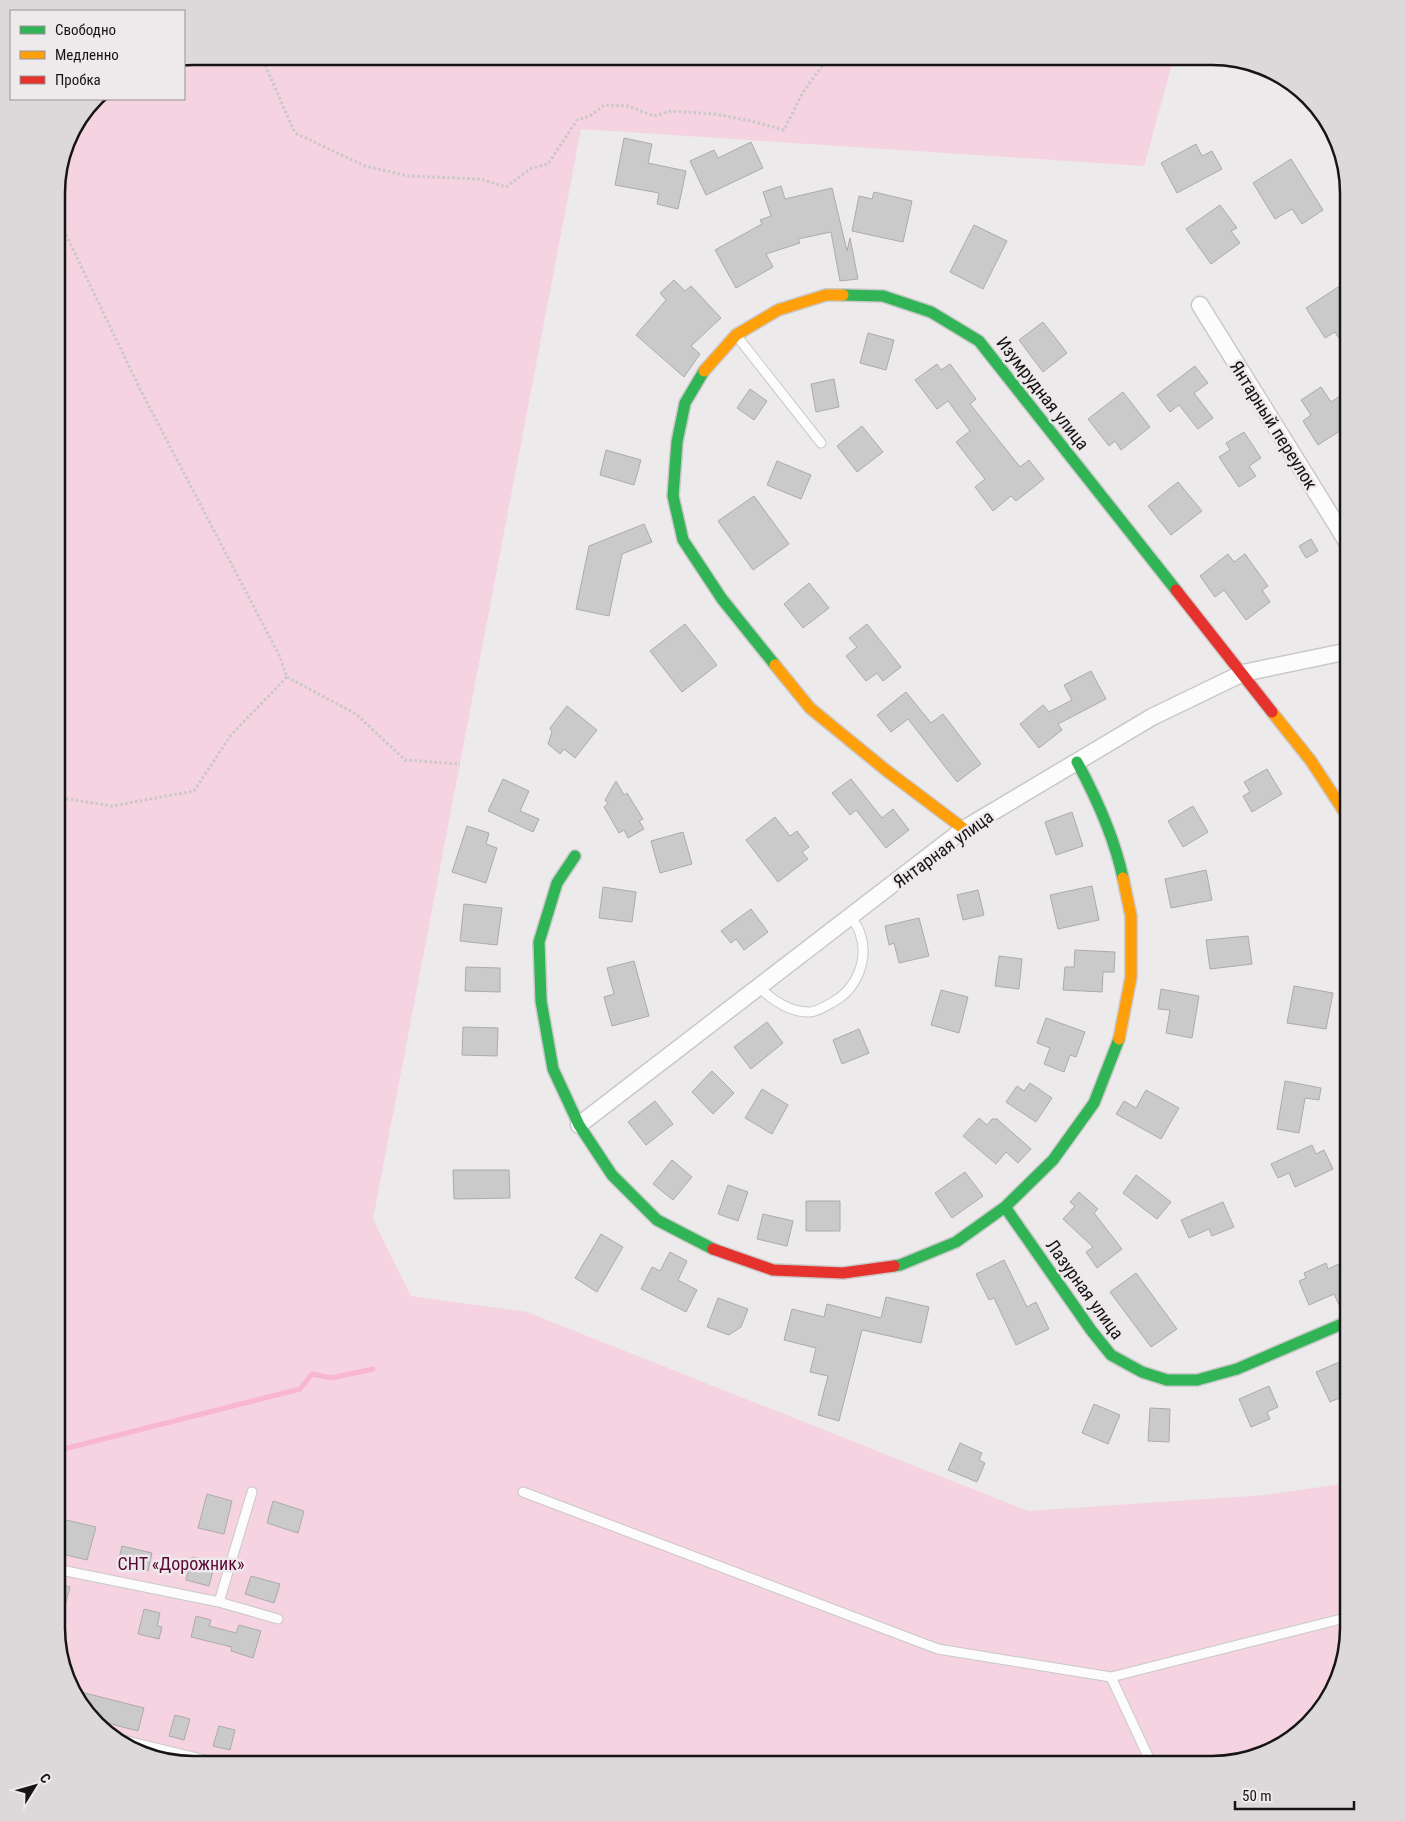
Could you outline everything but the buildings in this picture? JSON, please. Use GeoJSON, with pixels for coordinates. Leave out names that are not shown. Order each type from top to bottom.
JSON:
{"type":"FeatureCollection","features":[{"type":"Feature","properties":{"kind":"street","name":"Изумрудная улица"},"geometry":{"type":"LineString","coordinates":[[964,829],[887,771],[810,708],[722,599],[683,540],[673,496],[676,442],[685,403],[706,367],[736,335],[778,310],[826,294],[883,296],[931,312],[979,341],[1243,673],[1311,761],[1340,805]]}},
{"type":"Feature","properties":{"kind":"street","name":"Янтарный переулок"},"geometry":{"type":"LineString","coordinates":[[1200,305],[1340,531]]}},
{"type":"Feature","properties":{"kind":"street","name":"Янтарная улица"},"geometry":{"type":"LineString","coordinates":[[579,1125],[964,829],[1152,717],[1243,673],[1340,653]]}},
{"type":"Feature","properties":{"kind":"street"},"geometry":{"type":"LineString","coordinates":[[575,856],[557,883],[539,942],[540,1001],[553,1069],[579,1125],[612,1174],[657,1220],[706,1246],[773,1270],[843,1273],[900,1265],[956,1242],[1005,1207],[1053,1160],[1094,1103],[1118,1044],[1131,977],[1131,916],[1117,850],[1095,795],[1078,762]]}},
{"type":"Feature","properties":{"kind":"street","name":"Лазурная улица"},"geometry":{"type":"LineString","coordinates":[[1005,1207],[1091,1330],[1111,1355],[1142,1372],[1167,1380],[1197,1380],[1237,1369],[1340,1325]]}},
{"type":"Feature","properties":{"kind":"lane"},"geometry":{"type":"LineString","coordinates":[[736,335],[822,442]]}},
{"type":"Feature","properties":{"kind":"lane"},"geometry":{"type":"LineString","coordinates":[[758,987],[779,1004],[810,1012],[823,1008],[838,999],[851,987],[860,973],[864,954],[860,933],[851,916]]}},
{"type":"Feature","properties":{"kind":"lane"},"geometry":{"type":"LineString","coordinates":[[219,1602],[252,1492]]}},
{"type":"Feature","properties":{"kind":"lane"},"geometry":{"type":"LineString","coordinates":[[523,1492],[938,1649],[1111,1677],[1340,1619]]}},
{"type":"Feature","properties":{"kind":"lane"},"geometry":{"type":"LineString","coordinates":[[65,1571],[219,1602],[278,1619]]}},
{"type":"Feature","properties":{"kind":"lane"},"geometry":{"type":"LineString","coordinates":[[1111,1677],[1148,1756]]}},
{"type":"Feature","properties":{"kind":"lane"},"geometry":{"type":"LineString","coordinates":[[137,1743],[189,1756]]}},
{"type":"Feature","properties":{"kind":"path"},"geometry":{"type":"LineString","coordinates":[[265,65],[295,132],[365,166],[408,176],[480,179],[506,187],[530,169],[548,164],[577,120],[590,116],[604,106],[628,106],[654,116],[671,111],[715,114],[752,121],[784,130],[802,94],[823,65]]}},
{"type":"Feature","properties":{"kind":"path"},"geometry":{"type":"LineString","coordinates":[[65,235],[139,387],[279,655],[287,678],[356,714],[405,760],[460,764]]}},
{"type":"Feature","properties":{"kind":"path"},"geometry":{"type":"LineString","coordinates":[[65,798],[112,806],[194,791],[231,735],[287,678]]}},
{"type":"Feature","properties":{"kind":"green space","name":"СНТ «Дорожник»"},"geometry":{"type":"Polygon","coordinates":[[[185,65],[192,65],[1172,65],[1144,166],[581,129],[373,1219],[411,1296],[527,1312],[1028,1511],[1265,1495],[1340,1484],[1340,1628],[1338,1653],[1327,1685],[1319,1699],[1297,1724],[1269,1743],[1245,1752],[1229,1755],[184,1756],[168,1754],[136,1743],[122,1735],[97,1713],[78,1685],[69,1661],[65,1628],[65,184],[69,160],[82,129],[104,100],[185,100],[185,65]]]}},
{"type":"Feature","properties":{"kind":"waterway"},"geometry":{"type":"LineString","coordinates":[[65,1449],[300,1389],[312,1374],[331,1378],[373,1369]]}},
{"type":"Feature","properties":{"kind":"traffic: fast"},"geometry":{"type":"LineString","coordinates":[[843,295],[883,296],[931,312],[979,341],[1176,590]]}},
{"type":"Feature","properties":{"kind":"traffic: fast"},"geometry":{"type":"LineString","coordinates":[[704,371],[685,403],[677,442],[673,496],[683,540],[722,599],[775,665]]}},
{"type":"Feature","properties":{"kind":"traffic: fast"},"geometry":{"type":"LineString","coordinates":[[1077,762],[1104,818],[1115,847],[1123,878]]}},
{"type":"Feature","properties":{"kind":"traffic: fast"},"geometry":{"type":"LineString","coordinates":[[575,856],[557,883],[539,942],[541,1001],[553,1069],[579,1125],[612,1175],[657,1220],[713,1249]]}},
{"type":"Feature","properties":{"kind":"traffic: fast"},"geometry":{"type":"LineString","coordinates":[[894,1266],[956,1242],[1005,1207],[1053,1160],[1094,1103],[1119,1039]]}},
{"type":"Feature","properties":{"kind":"traffic: fast"},"geometry":{"type":"LineString","coordinates":[[1005,1207],[1091,1330],[1111,1355],[1142,1372],[1167,1380],[1197,1380],[1237,1369],[1340,1325]]}},
{"type":"Feature","properties":{"kind":"traffic: slow"},"geometry":{"type":"LineString","coordinates":[[704,371],[736,335],[778,310],[826,295],[843,295]]}},
{"type":"Feature","properties":{"kind":"traffic: slow"},"geometry":{"type":"LineString","coordinates":[[775,665],[810,708],[887,771],[964,829]]}},
{"type":"Feature","properties":{"kind":"traffic: slow"},"geometry":{"type":"LineString","coordinates":[[1272,712],[1311,761],[1340,805]]}},
{"type":"Feature","properties":{"kind":"traffic: slow"},"geometry":{"type":"LineString","coordinates":[[1119,1039],[1131,977],[1131,916],[1123,878]]}},
{"type":"Feature","properties":{"kind":"traffic: jam"},"geometry":{"type":"LineString","coordinates":[[1176,590],[1272,712]]}},
{"type":"Feature","properties":{"kind":"traffic: jam"},"geometry":{"type":"LineString","coordinates":[[713,1249],[773,1270],[843,1273],[894,1266]]}}]}
